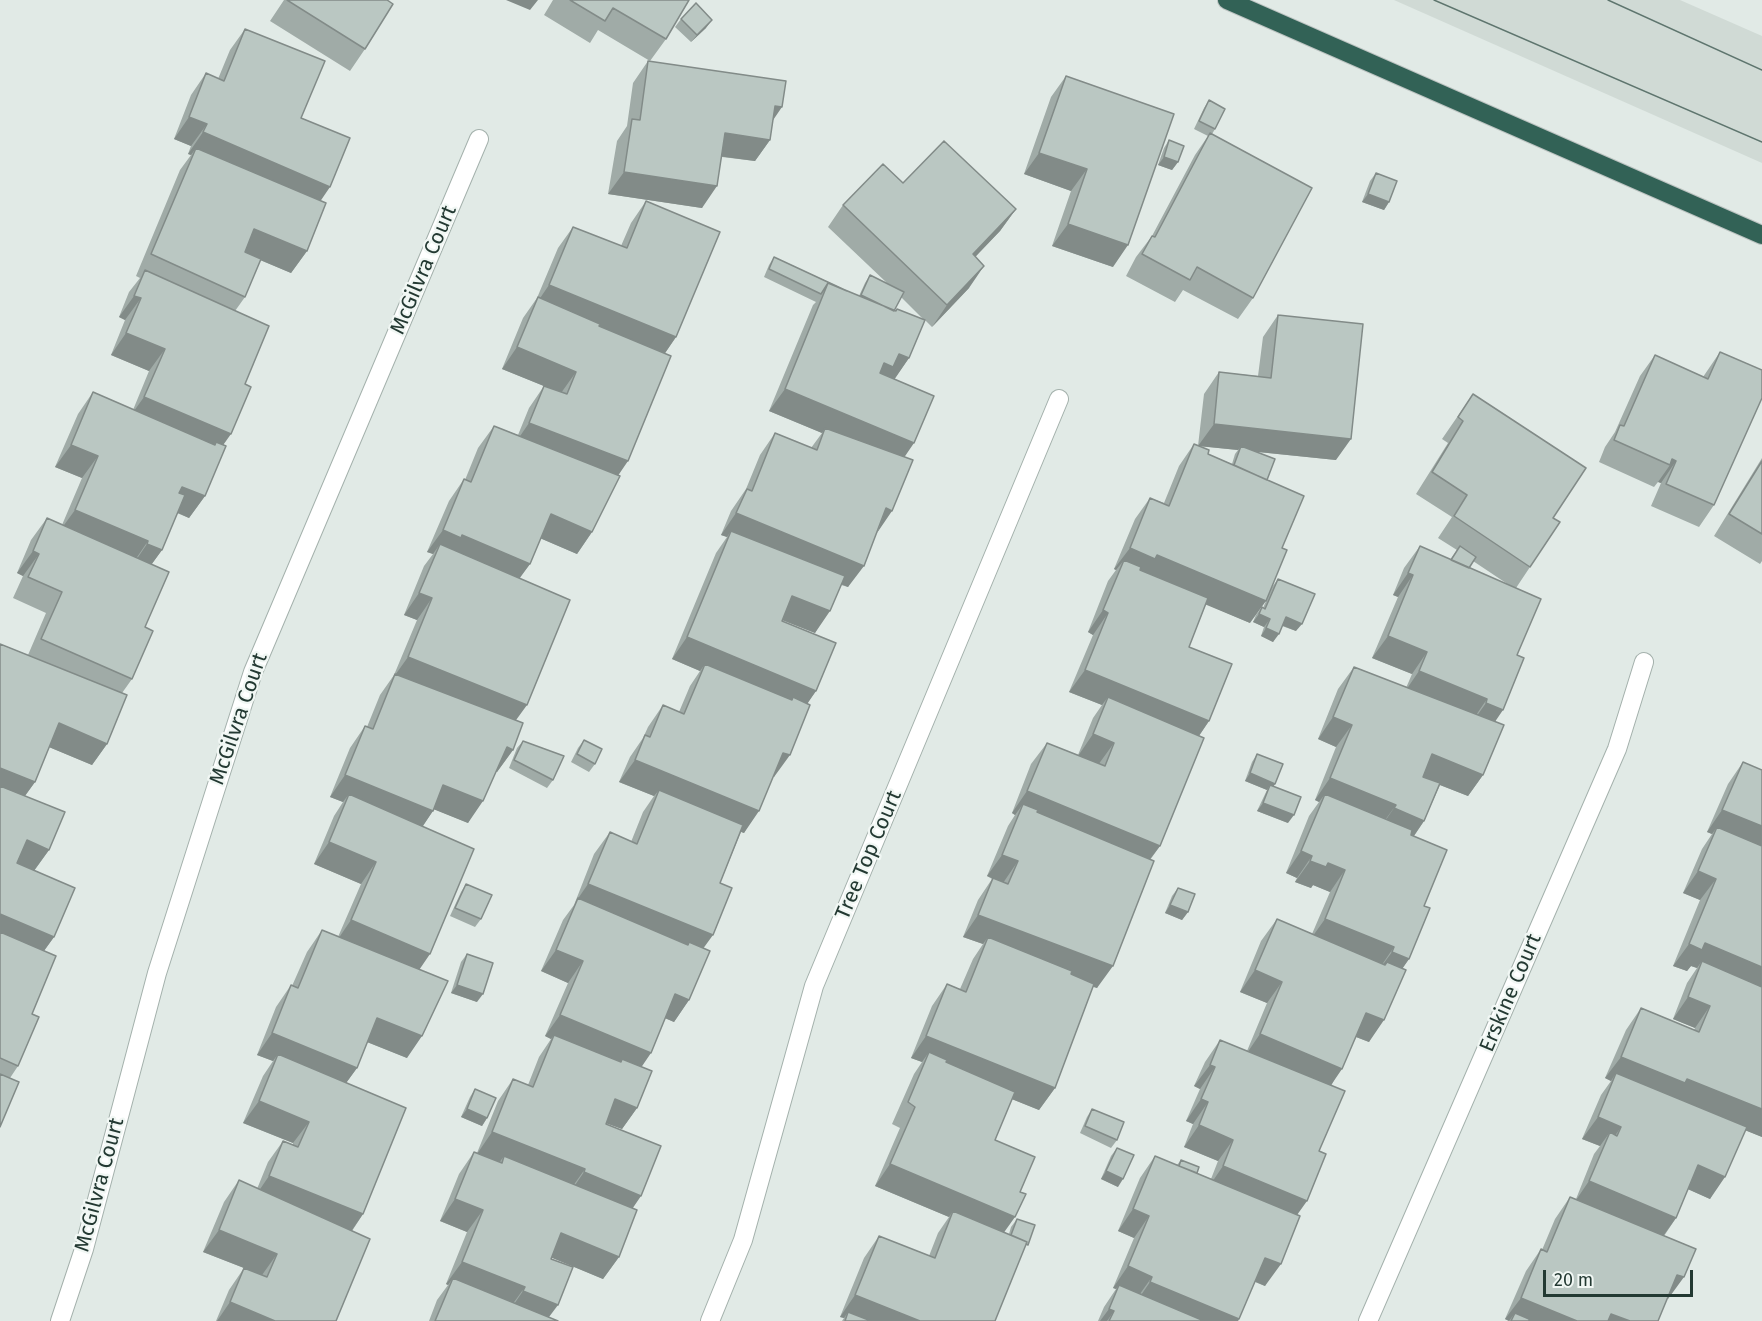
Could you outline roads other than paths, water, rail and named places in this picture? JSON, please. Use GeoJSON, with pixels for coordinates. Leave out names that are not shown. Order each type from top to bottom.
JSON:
{"type":"FeatureCollection","features":[{"type":"Feature","properties":{"kind":"highway"},"geometry":{"type":"LineString","coordinates":[[1227,0],[1762,236]]}},
{"type":"Feature","properties":{"kind":"street","name":"McGilvra Court"},"geometry":{"type":"LineString","coordinates":[[60,1321],[84,1249],[157,973],[253,672],[479,139]]}},
{"type":"Feature","properties":{"kind":"street","name":"Tree Top Court"},"geometry":{"type":"LineString","coordinates":[[710,1321],[743,1240],[814,986],[1059,399]]}},
{"type":"Feature","properties":{"kind":"street","name":"Erskine Court"},"geometry":{"type":"LineString","coordinates":[[1368,1321],[1617,749],[1644,662]]}},
{"type":"Feature","properties":{"kind":"tram line"},"geometry":{"type":"LineString","coordinates":[[1434,0],[1762,142]]}},
{"type":"Feature","properties":{"kind":"tram line"},"geometry":{"type":"LineString","coordinates":[[1608,0],[1762,70]]}}]}
